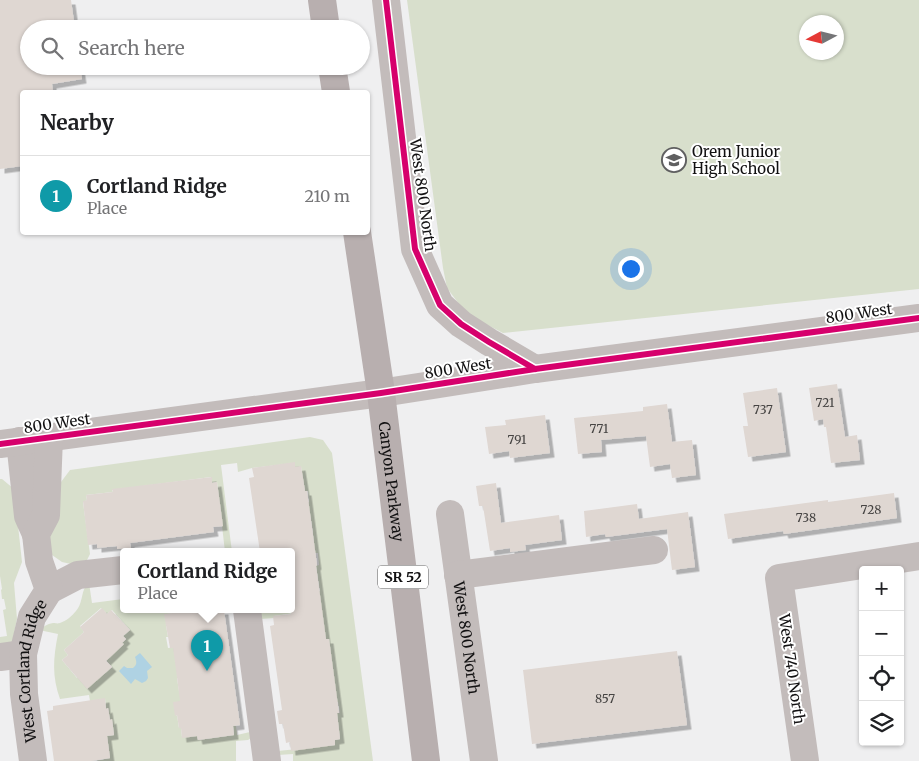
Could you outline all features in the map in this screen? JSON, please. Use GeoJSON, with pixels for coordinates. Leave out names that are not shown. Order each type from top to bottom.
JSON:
{"type":"FeatureCollection","features":[{"type":"Feature","properties":{"kind":"highway"},"geometry":{"type":"LineString","coordinates":[[322,0],[325,20]]}},
{"type":"Feature","properties":{"kind":"highway"},"geometry":{"type":"LineString","coordinates":[[333,75],[336,90]]}},
{"type":"Feature","properties":{"kind":"highway","name":"Canyon Parkway"},"geometry":{"type":"LineString","coordinates":[[357,235],[381,393],[426,761]]}},
{"type":"Feature","properties":{"kind":"street","name":"West 800 North"},"geometry":{"type":"LineString","coordinates":[[386,0],[415,249],[440,305],[461,324],[536,369]]}},
{"type":"Feature","properties":{"kind":"street","name":"800 West"},"geometry":{"type":"LineString","coordinates":[[10,442],[381,393],[536,369],[919,318]]}},
{"type":"Feature","properties":{"kind":"street"},"geometry":{"type":"LineString","coordinates":[[36,534],[46,515],[49,437]]}},
{"type":"Feature","properties":{"kind":"street","name":"West Cortland Ridge"},"geometry":{"type":"LineString","coordinates":[[10,442],[28,516],[36,534],[39,561],[49,590],[11,656],[24,694],[33,761]]}},
{"type":"Feature","properties":{"kind":"street","name":"West 800 North"},"geometry":{"type":"LineString","coordinates":[[450,514],[484,761]]}},
{"type":"Feature","properties":{"kind":"street"},"geometry":{"type":"LineString","coordinates":[[458,575],[654,550]]}},
{"type":"Feature","properties":{"kind":"street","name":"West 740 North"},"geometry":{"type":"LineString","coordinates":[[804,761],[779,578],[919,556]]}},
{"type":"Feature","properties":{"kind":"street"},"geometry":{"type":"LineString","coordinates":[[49,590],[78,575],[120,570]]}},
{"type":"Feature","properties":{"kind":"street"},"geometry":{"type":"LineString","coordinates":[[247,613],[267,761]]}},
{"type":"Feature","properties":{"kind":"green space","name":"Orem Junior High School"},"geometry":{"type":"Polygon","coordinates":[[[407,0],[919,0],[919,289],[503,333],[476,319],[459,304],[447,288],[407,0]]]}},
{"type":"Feature","properties":{"kind":"green space"},"geometry":{"type":"Polygon","coordinates":[[[310,437],[323,440],[332,453],[373,761],[293,761],[293,754],[278,755],[278,751],[335,745],[335,740],[340,739],[337,713],[340,713],[338,702],[335,702],[329,639],[326,639],[315,610],[295,613],[295,600],[315,597],[314,592],[320,591],[316,566],[319,565],[318,553],[314,553],[314,540],[307,503],[309,502],[308,491],[305,491],[301,467],[295,467],[295,463],[252,468],[238,472],[237,463],[221,465],[231,548],[225,548],[217,482],[212,483],[211,477],[86,495],[87,500],[83,502],[90,554],[87,560],[71,564],[62,562],[52,555],[48,548],[52,523],[56,521],[61,482],[70,470],[310,437]]]}},
{"type":"Feature","properties":{"kind":"green space"},"geometry":{"type":"Polygon","coordinates":[[[0,479],[14,489],[22,562],[14,583],[17,619],[12,643],[0,647],[0,637],[7,636],[3,610],[6,609],[4,599],[2,599],[0,576],[0,479]]]}},
{"type":"Feature","properties":{"kind":"green space"},"geometry":{"type":"Polygon","coordinates":[[[89,583],[92,603],[120,599],[120,613],[174,613],[167,614],[168,637],[166,637],[168,648],[175,647],[190,676],[177,678],[182,701],[176,716],[179,728],[181,728],[182,737],[197,736],[198,740],[234,735],[233,726],[236,726],[237,735],[250,732],[251,738],[248,740],[236,741],[236,761],[96,761],[110,758],[107,736],[114,735],[112,720],[110,720],[108,708],[106,709],[105,699],[90,701],[89,695],[60,699],[54,667],[58,634],[39,630],[49,624],[67,620],[73,615],[80,604],[83,593],[89,583]],[[101,608],[80,626],[84,632],[64,650],[68,655],[62,660],[77,678],[86,670],[97,675],[99,678],[112,667],[103,657],[114,653],[123,645],[122,643],[126,639],[123,636],[130,630],[112,610],[107,614],[101,608]]]}},
{"type":"Feature","properties":{"kind":"green space"},"geometry":{"type":"Polygon","coordinates":[[[260,613],[294,613],[274,616],[274,618],[261,619],[260,613]]]}},
{"type":"Feature","properties":{"kind":"water"},"geometry":{"type":"Polygon","coordinates":[[[140,653],[152,667],[147,671],[148,678],[146,681],[142,683],[135,679],[131,684],[119,671],[124,666],[133,668],[136,663],[135,657],[140,653]]]}},
{"type":"Feature","properties":{"kind":"building"},"geometry":{"type":"Polygon","coordinates":[[[0,0],[71,0],[74,20],[20,20],[20,75],[81,75],[82,79],[52,84],[53,90],[20,90],[20,166],[0,169],[0,0]]]}},
{"type":"Feature","properties":{"kind":"building"},"geometry":{"type":"Polygon","coordinates":[[[837,384],[845,437],[857,435],[860,460],[831,463],[826,427],[824,427],[823,419],[814,421],[809,388],[837,384]]]}},
{"type":"Feature","properties":{"kind":"building"},"geometry":{"type":"Polygon","coordinates":[[[777,388],[786,452],[748,457],[743,426],[748,426],[743,393],[777,388]]]}},
{"type":"Feature","properties":{"kind":"building"},"geometry":{"type":"Polygon","coordinates":[[[667,404],[672,442],[692,440],[696,475],[672,478],[670,464],[650,467],[646,436],[601,440],[602,452],[578,454],[574,418],[643,411],[643,407],[667,404]]]}},
{"type":"Feature","properties":{"kind":"building"},"geometry":{"type":"Polygon","coordinates":[[[545,415],[550,453],[510,458],[509,451],[489,454],[485,427],[506,425],[505,420],[545,415]]]}},
{"type":"Feature","properties":{"kind":"building"},"geometry":{"type":"Polygon","coordinates":[[[295,462],[295,467],[301,466],[305,491],[307,491],[326,639],[329,639],[339,713],[337,713],[340,739],[335,740],[335,745],[291,751],[290,742],[286,743],[283,724],[279,724],[277,711],[282,710],[270,626],[274,625],[273,616],[295,613],[295,548],[259,548],[249,478],[254,477],[252,468],[295,462]]]}},
{"type":"Feature","properties":{"kind":"building"},"geometry":{"type":"Polygon","coordinates":[[[212,477],[212,483],[217,482],[223,526],[213,527],[214,532],[130,543],[131,548],[117,549],[117,546],[97,548],[97,544],[88,545],[83,501],[87,500],[86,495],[113,492],[112,489],[212,477]]]}},
{"type":"Feature","properties":{"kind":"building"},"geometry":{"type":"Polygon","coordinates":[[[496,483],[501,523],[559,515],[562,540],[525,545],[526,550],[510,552],[510,548],[490,551],[483,506],[479,506],[476,486],[496,483]]]}},
{"type":"Feature","properties":{"kind":"building"},"geometry":{"type":"Polygon","coordinates":[[[894,493],[897,518],[784,534],[783,531],[728,539],[724,514],[894,493]]]}},
{"type":"Feature","properties":{"kind":"building"},"geometry":{"type":"Polygon","coordinates":[[[637,504],[639,519],[688,512],[695,567],[672,570],[667,529],[606,537],[605,534],[586,537],[584,511],[637,504]]]}},
{"type":"Feature","properties":{"kind":"building"},"geometry":{"type":"Polygon","coordinates":[[[102,608],[107,614],[111,610],[130,630],[123,636],[126,639],[122,643],[124,644],[106,661],[112,667],[87,689],[62,660],[68,655],[64,650],[84,632],[80,627],[102,608]]]}},
{"type":"Feature","properties":{"kind":"building"},"geometry":{"type":"Polygon","coordinates":[[[224,613],[240,725],[233,726],[234,735],[198,740],[197,736],[182,738],[173,702],[180,701],[173,648],[170,648],[164,614],[224,613]]]}},
{"type":"Feature","properties":{"kind":"building"},"geometry":{"type":"Polygon","coordinates":[[[677,651],[687,725],[532,744],[523,670],[677,651]]]}},
{"type":"Feature","properties":{"kind":"building"},"geometry":{"type":"Polygon","coordinates":[[[105,698],[106,709],[108,708],[110,720],[112,719],[114,735],[107,736],[110,758],[91,761],[54,761],[47,711],[53,710],[53,706],[105,698]]]}},
{"type":"Feature","properties":{"kind":"cycle path"},"geometry":{"type":"LineString","coordinates":[[386,0],[415,249],[440,305],[461,324],[535,369]]}},
{"type":"Feature","properties":{"kind":"cycle path"},"geometry":{"type":"LineString","coordinates":[[0,444],[381,393],[535,369],[919,318]]}},
{"type":"Feature","properties":{"kind":"place","name":"Orem Junior High School"},"geometry":{"type":"Point","coordinates":[674,160]}},
{"type":"Feature","properties":{"kind":"place","name":"Cortland Ridge"},"geometry":{"type":"Point","coordinates":[207,671]}}]}
